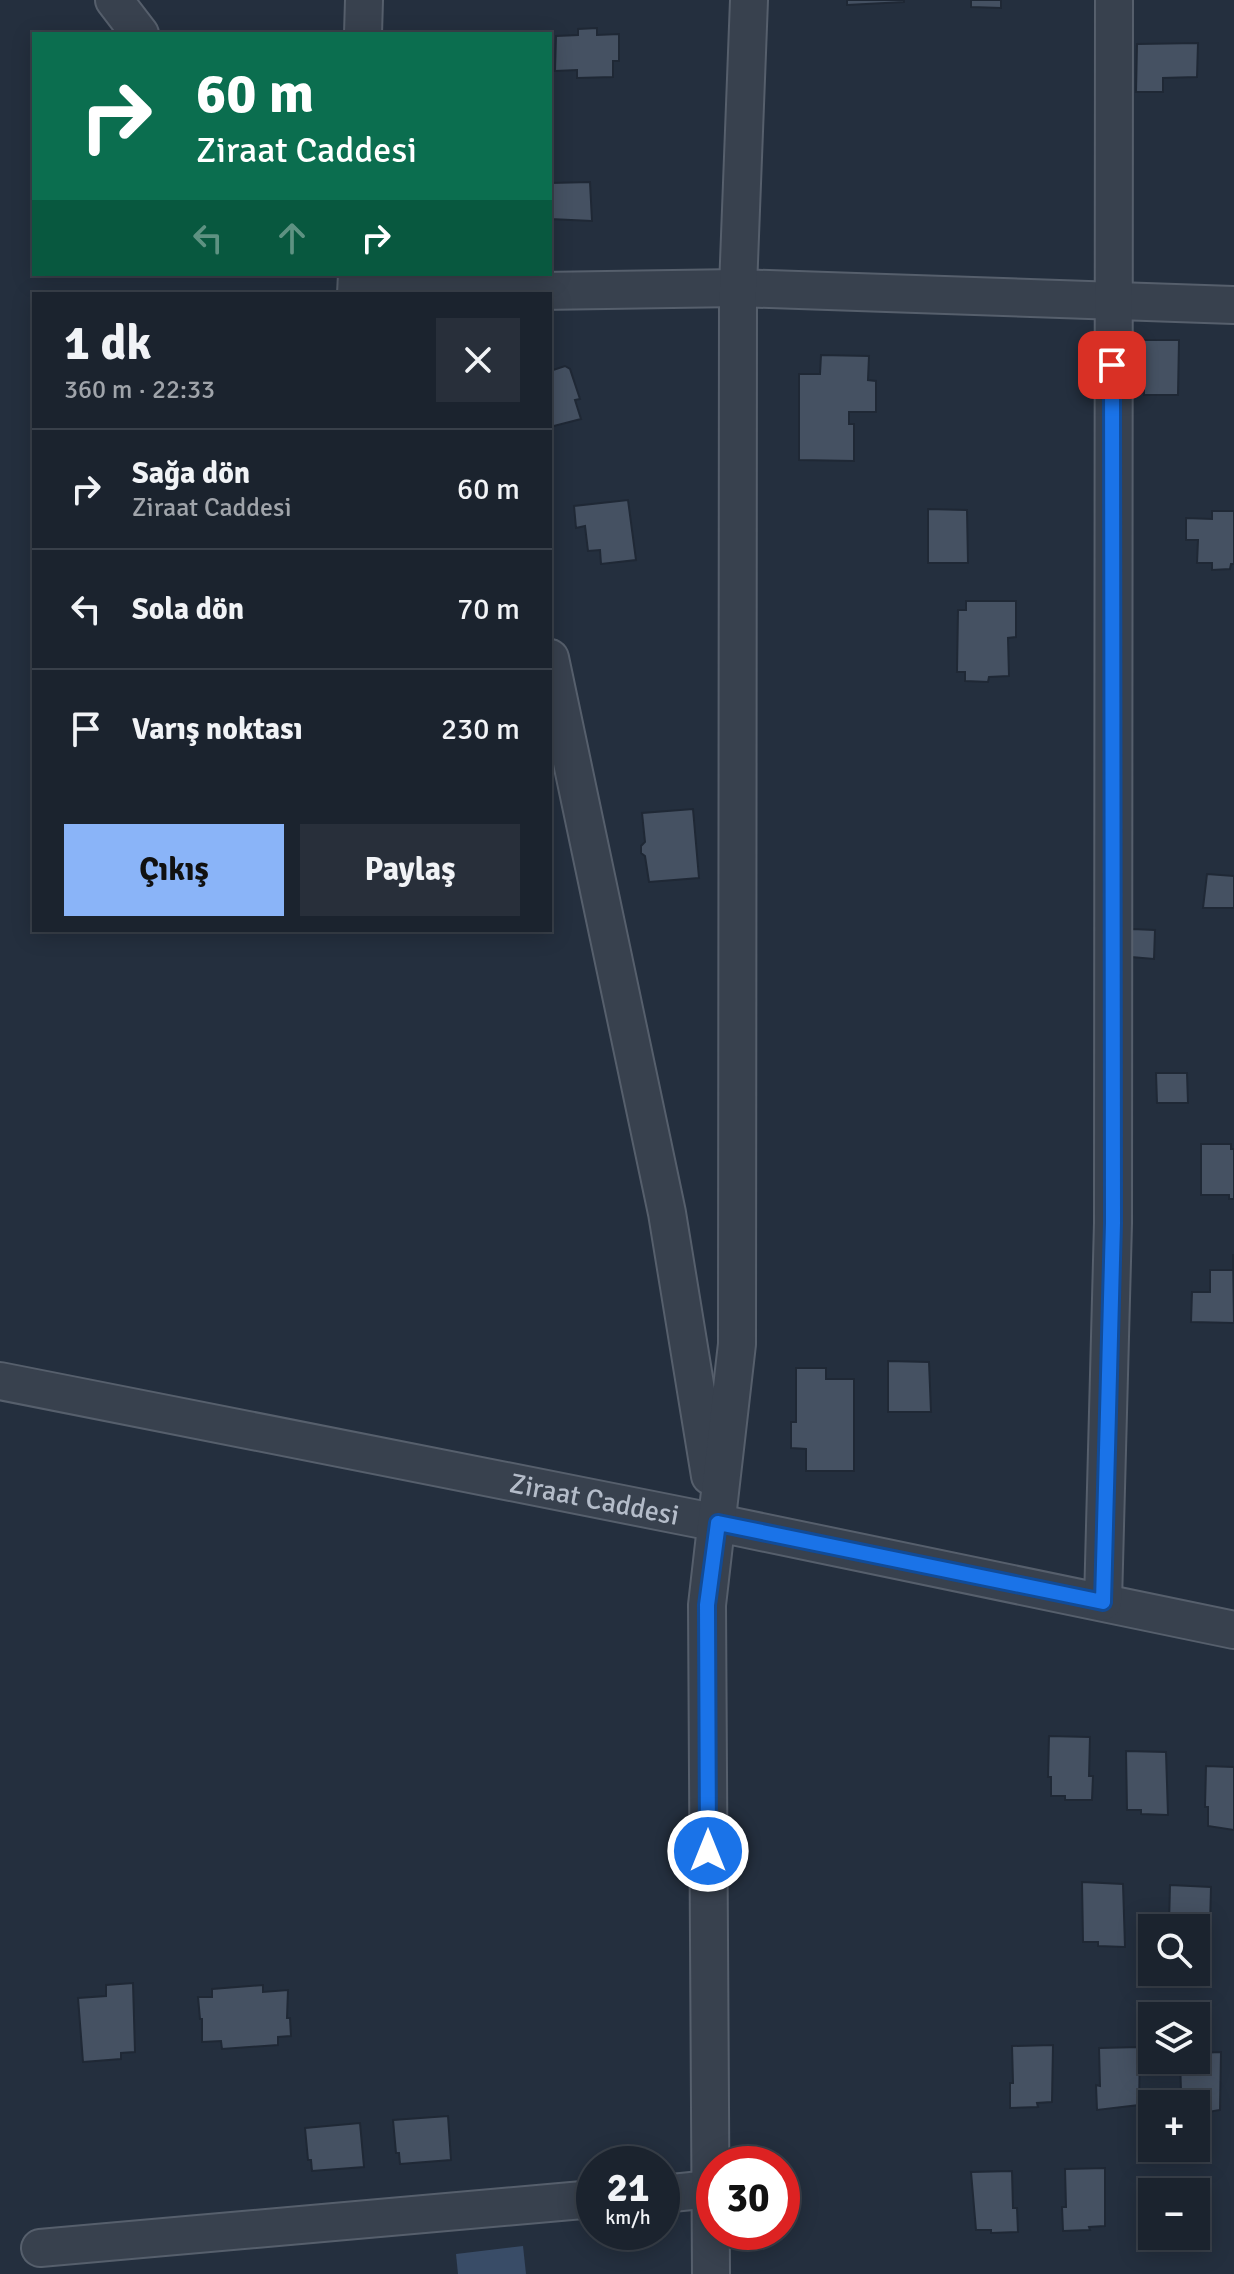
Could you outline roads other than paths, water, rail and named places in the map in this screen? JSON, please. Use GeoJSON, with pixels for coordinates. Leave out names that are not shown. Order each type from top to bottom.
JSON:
{"type":"FeatureCollection","features":[{"type":"Feature","properties":{"kind":"street"},"geometry":{"type":"LineString","coordinates":[[114,0],[138,32]]}},
{"type":"Feature","properties":{"kind":"street"},"geometry":{"type":"LineString","coordinates":[[363,32],[364,0]]}},
{"type":"Feature","properties":{"kind":"street"},"geometry":{"type":"LineString","coordinates":[[711,2146],[707,1605],[737,1344],[738,288],[749,0]]}},
{"type":"Feature","properties":{"kind":"street"},"geometry":{"type":"LineString","coordinates":[[1103,1602],[1113,1223],[1111,301],[1114,0]]}},
{"type":"Feature","properties":{"kind":"street"},"geometry":{"type":"LineString","coordinates":[[341,276],[354,292]]}},
{"type":"Feature","properties":{"kind":"street"},"geometry":{"type":"LineString","coordinates":[[483,292],[738,288],[1234,305]]}},
{"type":"Feature","properties":{"kind":"street"},"geometry":{"type":"LineString","coordinates":[[552,667],[667,1213],[718,1523]]}},
{"type":"Feature","properties":{"kind":"street","name":"Ziraat Caddesi"},"geometry":{"type":"LineString","coordinates":[[0,1381],[718,1523],[1234,1630]]}},
{"type":"Feature","properties":{"kind":"street"},"geometry":{"type":"LineString","coordinates":[[40,2248],[576,2201]]}},
{"type":"Feature","properties":{"kind":"street"},"geometry":{"type":"LineString","coordinates":[[711,2250],[711,2274]]}},
{"type":"Feature","properties":{"kind":"water"},"geometry":{"type":"Polygon","coordinates":[[[523,2246],[526,2274],[458,2274],[456,2254],[523,2246]]]}}]}
